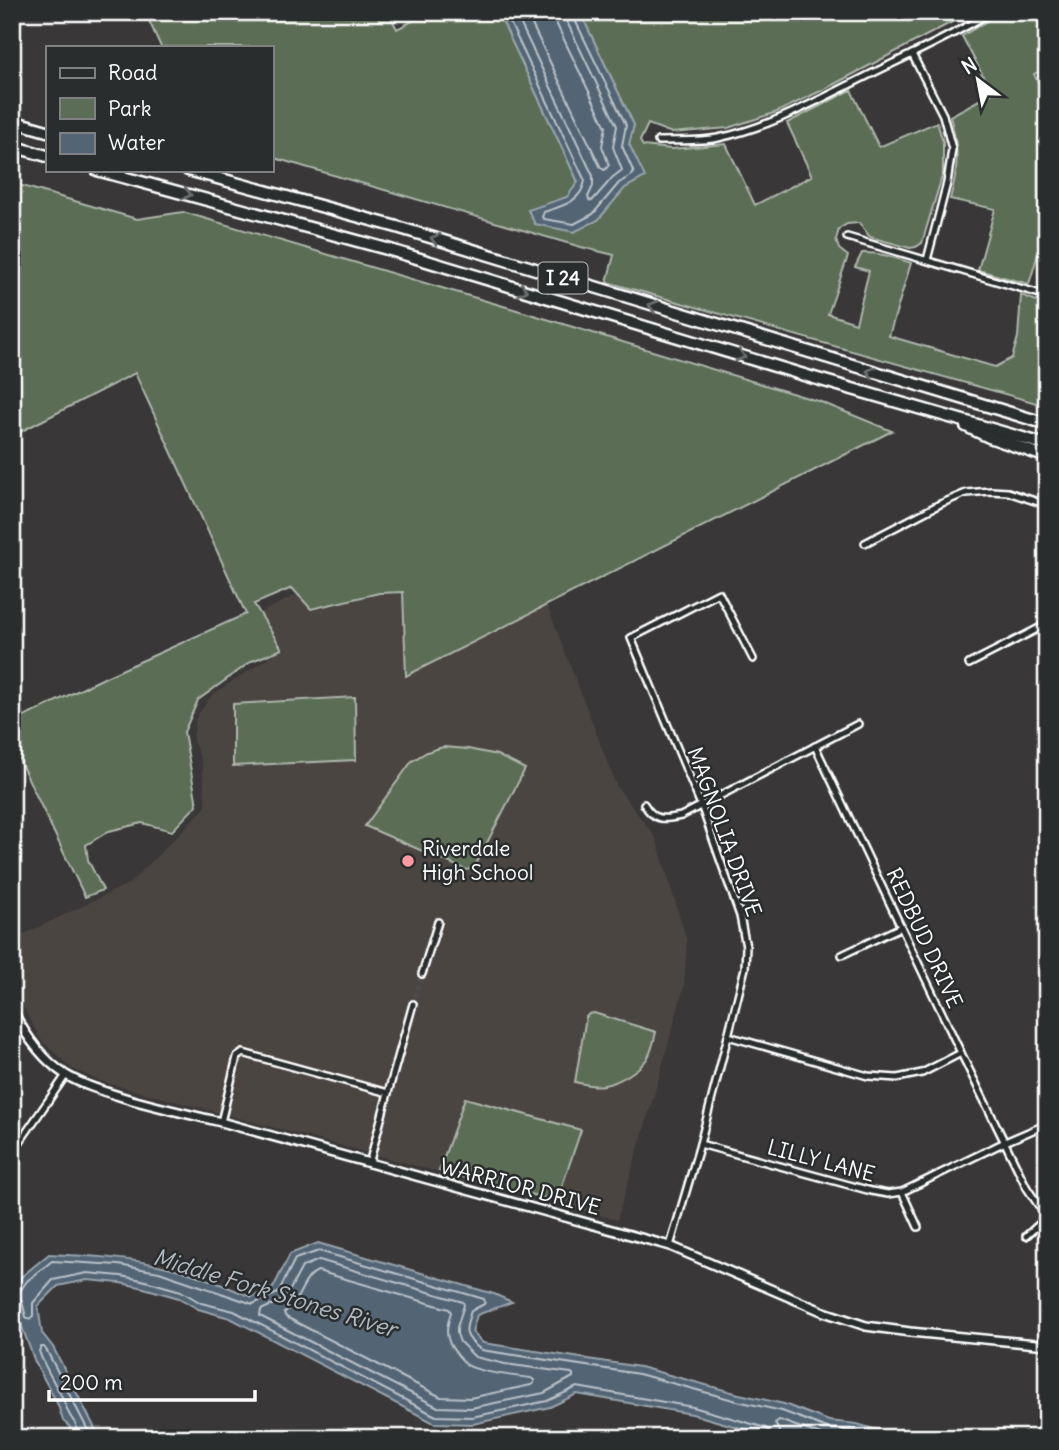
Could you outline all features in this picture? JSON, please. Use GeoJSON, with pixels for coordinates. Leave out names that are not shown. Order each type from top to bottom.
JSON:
{"type":"FeatureCollection","features":[{"type":"Feature","properties":{"kind":"highway"},"geometry":{"type":"LineString","coordinates":[[12,121],[46,131]]}},
{"type":"Feature","properties":{"kind":"highway"},"geometry":{"type":"LineString","coordinates":[[12,146],[46,156]]}},
{"type":"Feature","properties":{"kind":"highway","name":"I 24"},"geometry":{"type":"LineString","coordinates":[[104,172],[387,249],[814,378],[1047,445]]}},
{"type":"Feature","properties":{"kind":"highway","name":"I 24"},"geometry":{"type":"LineString","coordinates":[[195,172],[397,227],[1047,424]]}},
{"type":"Feature","properties":{"kind":"highway"},"geometry":{"type":"LineString","coordinates":[[936,392],[1047,419]]}},
{"type":"Feature","properties":{"kind":"highway"},"geometry":{"type":"LineString","coordinates":[[933,412],[989,437],[1047,457]]}},
{"type":"Feature","properties":{"kind":"street"},"geometry":{"type":"LineString","coordinates":[[659,141],[715,139],[754,128],[787,115],[912,54],[991,12]]}},
{"type":"Feature","properties":{"kind":"street"},"geometry":{"type":"LineString","coordinates":[[912,54],[943,115],[952,149],[947,183],[927,260]]}},
{"type":"Feature","properties":{"kind":"street"},"geometry":{"type":"LineString","coordinates":[[847,237],[1047,296]]}},
{"type":"Feature","properties":{"kind":"street"},"geometry":{"type":"LineString","coordinates":[[865,543],[966,493],[1008,492],[1047,505]]}},
{"type":"Feature","properties":{"kind":"street","name":"MAGNOLIA DRIVE"},"geometry":{"type":"LineString","coordinates":[[670,1246],[728,1037],[745,968],[746,947],[740,916],[701,805],[631,638],[719,593],[753,659]]}},
{"type":"Feature","properties":{"kind":"street"},"geometry":{"type":"LineString","coordinates":[[969,664],[1047,624]]}},
{"type":"Feature","properties":{"kind":"street"},"geometry":{"type":"LineString","coordinates":[[644,804],[651,814],[657,817],[666,819],[681,816],[858,724]]}},
{"type":"Feature","properties":{"kind":"street","name":"REDBUD DRIVE"},"geometry":{"type":"LineString","coordinates":[[815,746],[1004,1142],[1027,1188],[1046,1218]]}},
{"type":"Feature","properties":{"kind":"street"},"geometry":{"type":"LineString","coordinates":[[422,974],[438,922]]}},
{"type":"Feature","properties":{"kind":"street"},"geometry":{"type":"LineString","coordinates":[[842,955],[901,927]]}},
{"type":"Feature","properties":{"kind":"street"},"geometry":{"type":"LineString","coordinates":[[369,1164],[414,1004]]}},
{"type":"Feature","properties":{"kind":"street","name":"WARRIOR DRIVE"},"geometry":{"type":"LineString","coordinates":[[12,1009],[32,1043],[47,1060],[66,1075],[118,1096],[670,1246],[824,1312],[866,1325],[910,1332],[1047,1345]]}},
{"type":"Feature","properties":{"kind":"street"},"geometry":{"type":"LineString","coordinates":[[728,1037],[868,1076],[897,1078],[922,1073],[961,1054]]}},
{"type":"Feature","properties":{"kind":"street"},"geometry":{"type":"LineString","coordinates":[[221,1122],[237,1057],[243,1053],[388,1093]]}},
{"type":"Feature","properties":{"kind":"street"},"geometry":{"type":"LineString","coordinates":[[12,1153],[66,1075]]}},
{"type":"Feature","properties":{"kind":"street","name":"LILLY LANE"},"geometry":{"type":"LineString","coordinates":[[700,1144],[888,1194],[902,1192],[1047,1124]]}},
{"type":"Feature","properties":{"kind":"street"},"geometry":{"type":"LineString","coordinates":[[902,1192],[918,1227]]}},
{"type":"Feature","properties":{"kind":"street"},"geometry":{"type":"LineString","coordinates":[[1026,1236],[1046,1218]]}},
{"type":"Feature","properties":{"kind":"shaded area","name":"Riverdale High School"},"geometry":{"type":"Polygon","coordinates":[[[503,491],[617,787],[656,838],[687,941],[684,987],[617,1220],[100,1081],[71,1068],[40,1039],[12,985],[12,940],[130,883],[206,807],[202,763],[193,740],[196,717],[212,695],[274,654],[254,616],[503,491]]]}},
{"type":"Feature","properties":{"kind":"green space"},"geometry":{"type":"Polygon","coordinates":[[[145,12],[388,12],[397,29],[430,12],[498,12],[578,182],[568,197],[528,211],[598,220],[625,187],[634,158],[629,144],[634,125],[580,12],[971,12],[777,112],[728,128],[672,133],[648,124],[640,141],[643,146],[672,149],[726,144],[755,205],[812,176],[787,123],[851,90],[879,147],[937,122],[943,142],[943,173],[922,243],[910,248],[870,237],[859,223],[847,224],[839,229],[836,240],[839,249],[848,256],[828,314],[856,323],[869,271],[855,267],[862,253],[881,254],[905,261],[911,263],[889,336],[995,367],[1012,358],[1018,337],[1021,295],[1037,301],[1047,311],[1047,406],[607,282],[614,255],[273,158],[273,46],[161,46],[145,12]]]}},
{"type":"Feature","properties":{"kind":"green space"},"geometry":{"type":"Polygon","coordinates":[[[1002,12],[1047,12],[1047,68],[1034,74],[1047,102],[1047,234],[1044,234],[1029,284],[978,270],[995,209],[950,199],[957,158],[950,116],[992,93],[962,36],[1002,12]]]}},
{"type":"Feature","properties":{"kind":"green space"},"geometry":{"type":"Polygon","coordinates":[[[12,183],[137,219],[183,212],[821,402],[892,431],[406,676],[403,592],[379,593],[311,609],[292,588],[254,604],[282,649],[252,661],[198,700],[184,732],[197,805],[172,831],[142,823],[109,831],[86,845],[88,860],[103,890],[85,897],[12,745],[12,698],[24,717],[246,614],[135,373],[12,436],[12,183]]]}},
{"type":"Feature","properties":{"kind":"green space"},"geometry":{"type":"Polygon","coordinates":[[[355,697],[356,760],[233,766],[233,704],[355,697]]]}},
{"type":"Feature","properties":{"kind":"green space"},"geometry":{"type":"Polygon","coordinates":[[[443,747],[497,755],[525,769],[474,868],[466,870],[365,826],[412,761],[443,747]]]}},
{"type":"Feature","properties":{"kind":"green space"},"geometry":{"type":"Polygon","coordinates":[[[594,1013],[656,1032],[650,1053],[643,1063],[621,1079],[601,1086],[575,1082],[586,1017],[594,1013]]]}},
{"type":"Feature","properties":{"kind":"green space"},"geometry":{"type":"Polygon","coordinates":[[[465,1098],[581,1130],[557,1201],[439,1171],[465,1098]]]}},
{"type":"Feature","properties":{"kind":"water"},"geometry":{"type":"Polygon","coordinates":[[[498,12],[580,12],[634,125],[629,144],[645,177],[625,188],[598,220],[574,232],[535,224],[528,210],[567,197],[578,182],[498,12]]]}},
{"type":"Feature","properties":{"kind":"water","name":"Middle Fork Stones River"},"geometry":{"type":"Polygon","coordinates":[[[318,1243],[494,1294],[512,1302],[477,1315],[472,1332],[483,1343],[640,1367],[784,1404],[829,1421],[857,1424],[905,1438],[775,1438],[692,1414],[577,1394],[550,1407],[473,1424],[434,1423],[230,1318],[198,1309],[179,1298],[140,1287],[87,1280],[58,1286],[38,1306],[42,1333],[53,1347],[100,1438],[70,1438],[70,1427],[63,1421],[58,1405],[35,1362],[18,1316],[13,1290],[21,1277],[49,1254],[144,1262],[194,1275],[252,1297],[273,1288],[290,1254],[318,1243]]]}},
{"type":"Feature","properties":{"kind":"tunnel"},"geometry":{"type":"LineString","coordinates":[[413,1004],[422,974]]}},
{"type":"Feature","properties":{"kind":"place","name":"Riverdale High School"},"geometry":{"type":"Point","coordinates":[408,861]}}]}
